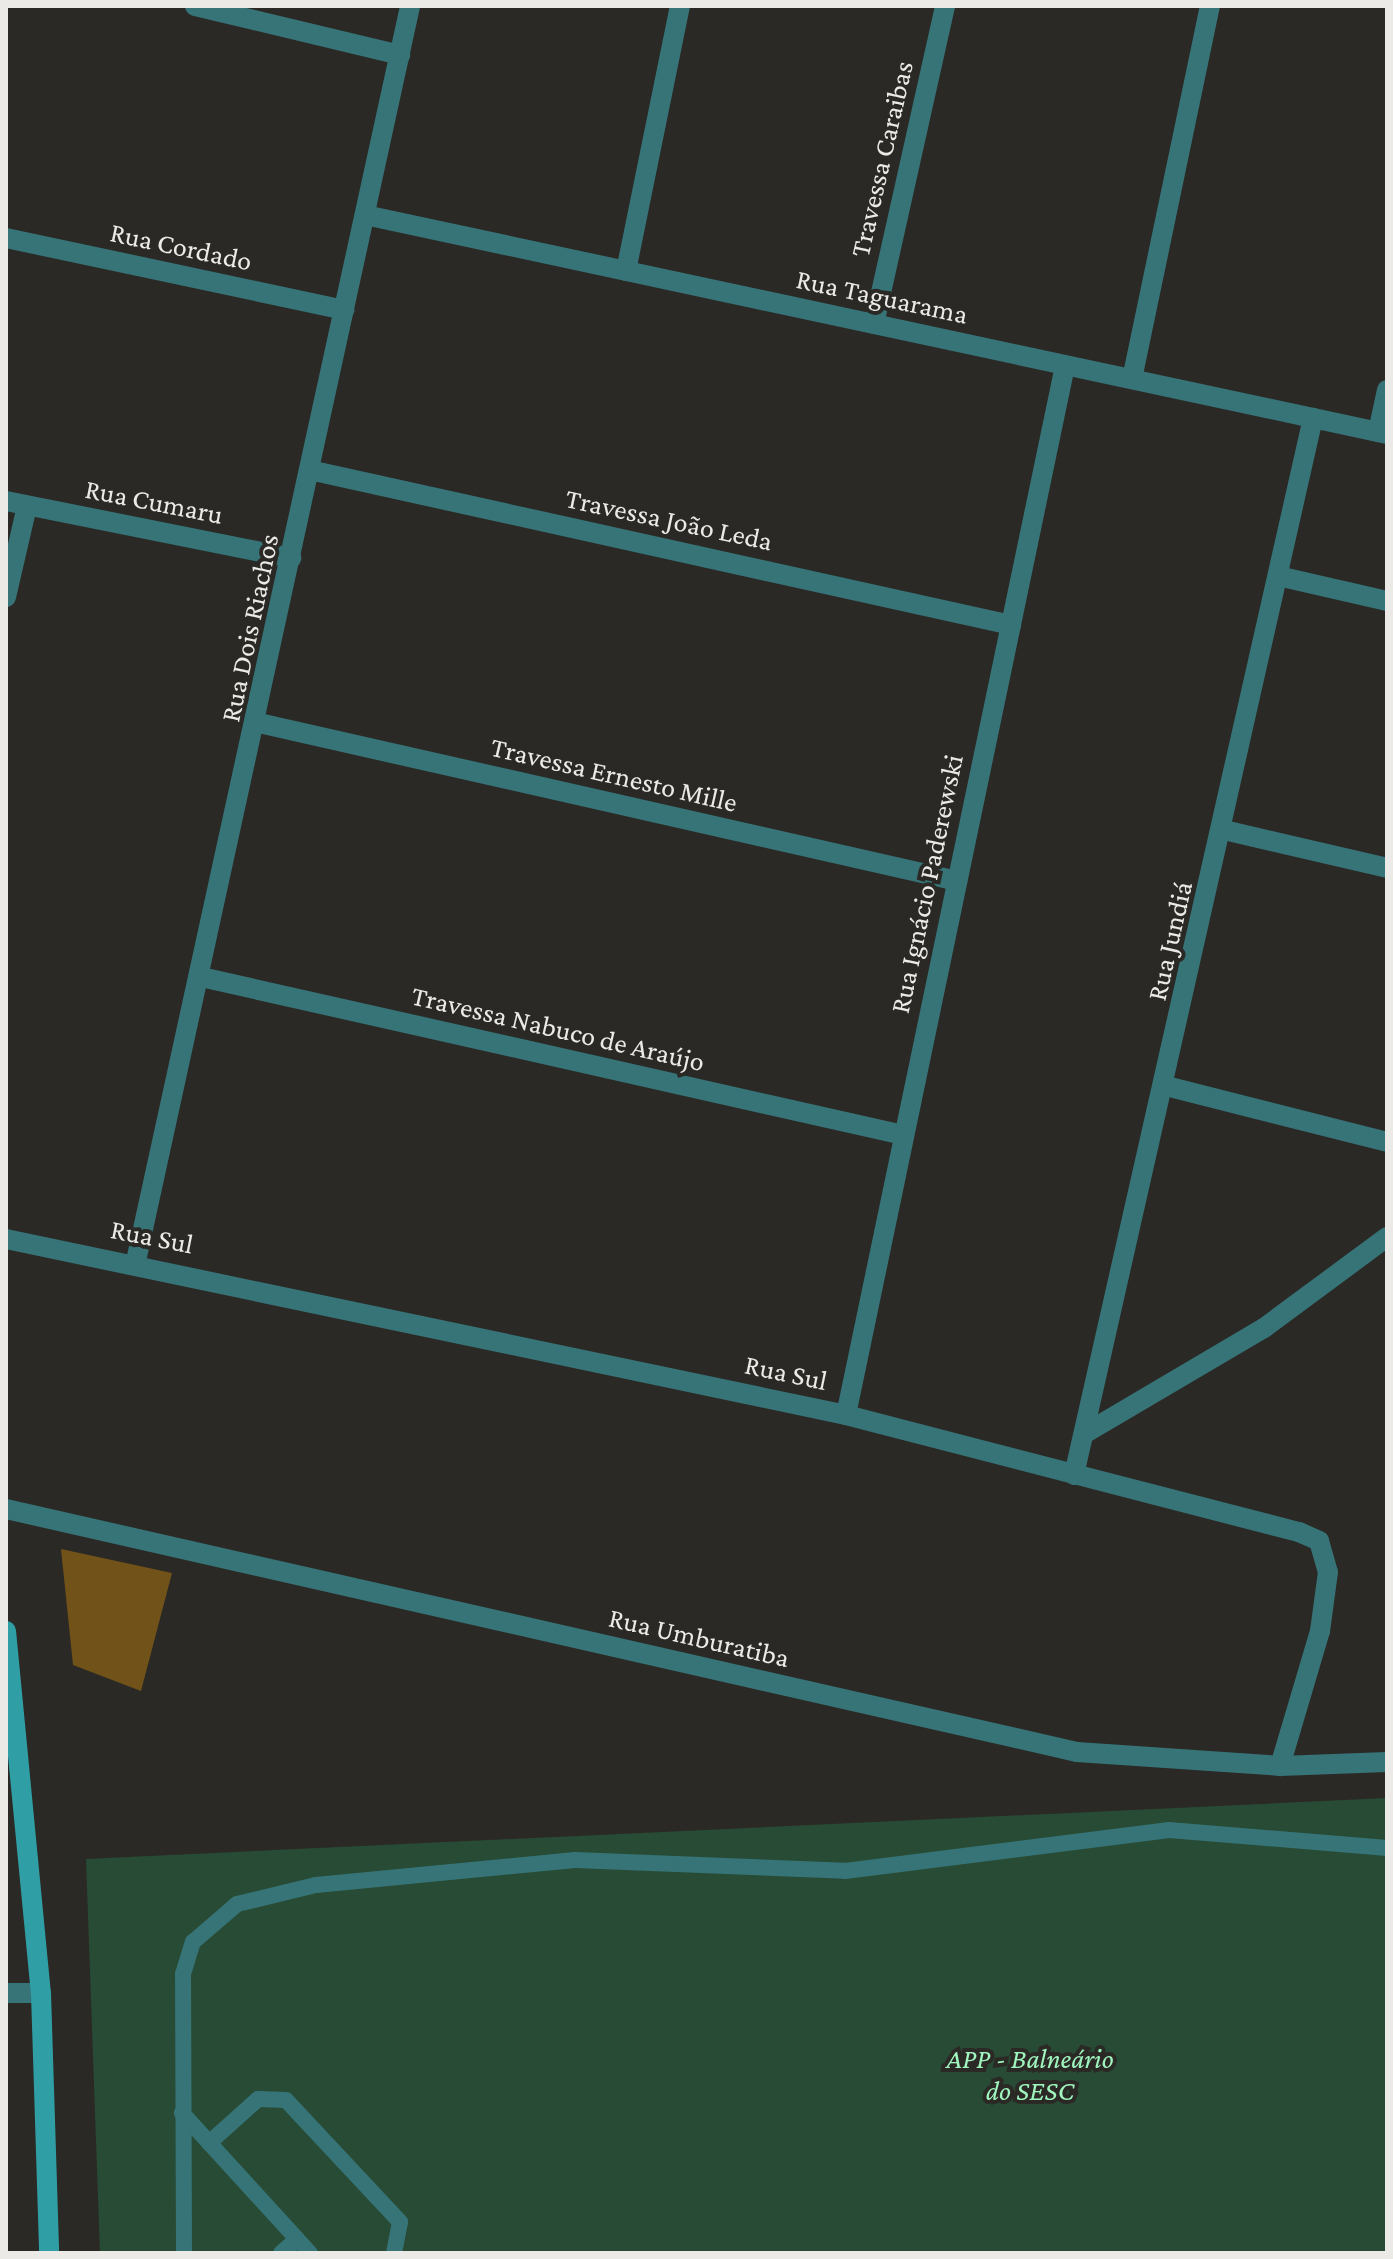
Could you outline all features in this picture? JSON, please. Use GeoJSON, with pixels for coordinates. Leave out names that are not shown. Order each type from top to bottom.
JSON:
{"type":"FeatureCollection","features":[{"type":"Feature","properties":{"kind":"street"},"geometry":{"type":"LineString","coordinates":[[195,6],[400,55]]}},
{"type":"Feature","properties":{"kind":"street","name":"Rua Dois Riachos"},"geometry":{"type":"LineString","coordinates":[[136,1261],[259,723],[291,558],[314,471],[344,310],[410,6]]}},
{"type":"Feature","properties":{"kind":"street"},"geometry":{"type":"LineString","coordinates":[[626,271],[680,6]]}},
{"type":"Feature","properties":{"kind":"street","name":"Travessa Caraibas"},"geometry":{"type":"LineString","coordinates":[[874,324],[945,6]]}},
{"type":"Feature","properties":{"kind":"street"},"geometry":{"type":"LineString","coordinates":[[1132,379],[1210,6]]}},
{"type":"Feature","properties":{"kind":"street","name":"Rua Taguarama"},"geometry":{"type":"LineString","coordinates":[[365,215],[1382,433]]}},
{"type":"Feature","properties":{"kind":"street","name":"Rua Cordado"},"geometry":{"type":"LineString","coordinates":[[6,238],[344,310]]}},
{"type":"Feature","properties":{"kind":"street","name":"Rua Ignácio Paderewski"},"geometry":{"type":"LineString","coordinates":[[846,1415],[1065,366]]}},
{"type":"Feature","properties":{"kind":"street"},"geometry":{"type":"LineString","coordinates":[[1382,433],[1387,390]]}},
{"type":"Feature","properties":{"kind":"street","name":"Rua Jundiá"},"geometry":{"type":"LineString","coordinates":[[1074,1475],[1224,830],[1313,418]]}},
{"type":"Feature","properties":{"kind":"street","name":"Travessa João Leda"},"geometry":{"type":"LineString","coordinates":[[314,471],[1011,625]]}},
{"type":"Feature","properties":{"kind":"street","name":"Rua Cumaru"},"geometry":{"type":"LineString","coordinates":[[6,501],[291,558]]}},
{"type":"Feature","properties":{"kind":"street"},"geometry":{"type":"LineString","coordinates":[[6,597],[27,506]]}},
{"type":"Feature","properties":{"kind":"street"},"geometry":{"type":"LineString","coordinates":[[1278,576],[1387,601]]}},
{"type":"Feature","properties":{"kind":"street","name":"Travessa Ernesto Mille"},"geometry":{"type":"LineString","coordinates":[[259,723],[957,881]]}},
{"type":"Feature","properties":{"kind":"street"},"geometry":{"type":"LineString","coordinates":[[1224,830],[1387,868]]}},
{"type":"Feature","properties":{"kind":"street","name":"Travessa Nabuco de Araújo"},"geometry":{"type":"LineString","coordinates":[[201,977],[903,1135]]}},
{"type":"Feature","properties":{"kind":"street"},"geometry":{"type":"LineString","coordinates":[[1166,1086],[1387,1142]]}},
{"type":"Feature","properties":{"kind":"street"},"geometry":{"type":"LineString","coordinates":[[1084,1434],[1264,1328],[1387,1237]]}},
{"type":"Feature","properties":{"kind":"street","name":"Rua Sul"},"geometry":{"type":"LineString","coordinates":[[6,1239],[136,1261],[846,1415],[1269,1522],[1319,1541],[1328,1572],[1320,1631],[1280,1766]]}},
{"type":"Feature","properties":{"kind":"street","name":"Rua Umburatiba"},"geometry":{"type":"LineString","coordinates":[[6,1509],[1077,1752],[1280,1766],[1387,1762]]}},
{"type":"Feature","properties":{"kind":"street"},"geometry":{"type":"LineString","coordinates":[[6,1631],[41,1993],[49,2253]]}},
{"type":"Feature","properties":{"kind":"street"},"geometry":{"type":"LineString","coordinates":[[6,1993],[41,1993]]}},
{"type":"Feature","properties":{"kind":"lane"},"geometry":{"type":"LineString","coordinates":[[184,2253],[183,1974],[193,1942],[237,1904],[277,1891],[575,1860],[845,1871],[1169,1830],[1387,1848]]}},
{"type":"Feature","properties":{"kind":"lane"},"geometry":{"type":"LineString","coordinates":[[209,2143],[258,2099],[286,2100],[400,2222],[394,2253]]}},
{"type":"Feature","properties":{"kind":"lane"},"geometry":{"type":"LineString","coordinates":[[182,2113],[310,2253]]}},
{"type":"Feature","properties":{"kind":"lane"},"geometry":{"type":"LineString","coordinates":[[281,2253],[297,2239]]}},
{"type":"Feature","properties":{"kind":"green space","name":"APP - Balneário do SESC"},"geometry":{"type":"Polygon","coordinates":[[[1387,1798],[1387,2253],[100,2253],[86,1859],[1387,1798]]]}},
{"type":"Feature","properties":{"kind":"building"},"geometry":{"type":"Polygon","coordinates":[[[61,1549],[172,1573],[141,1691],[73,1665],[61,1549]]]}}]}
